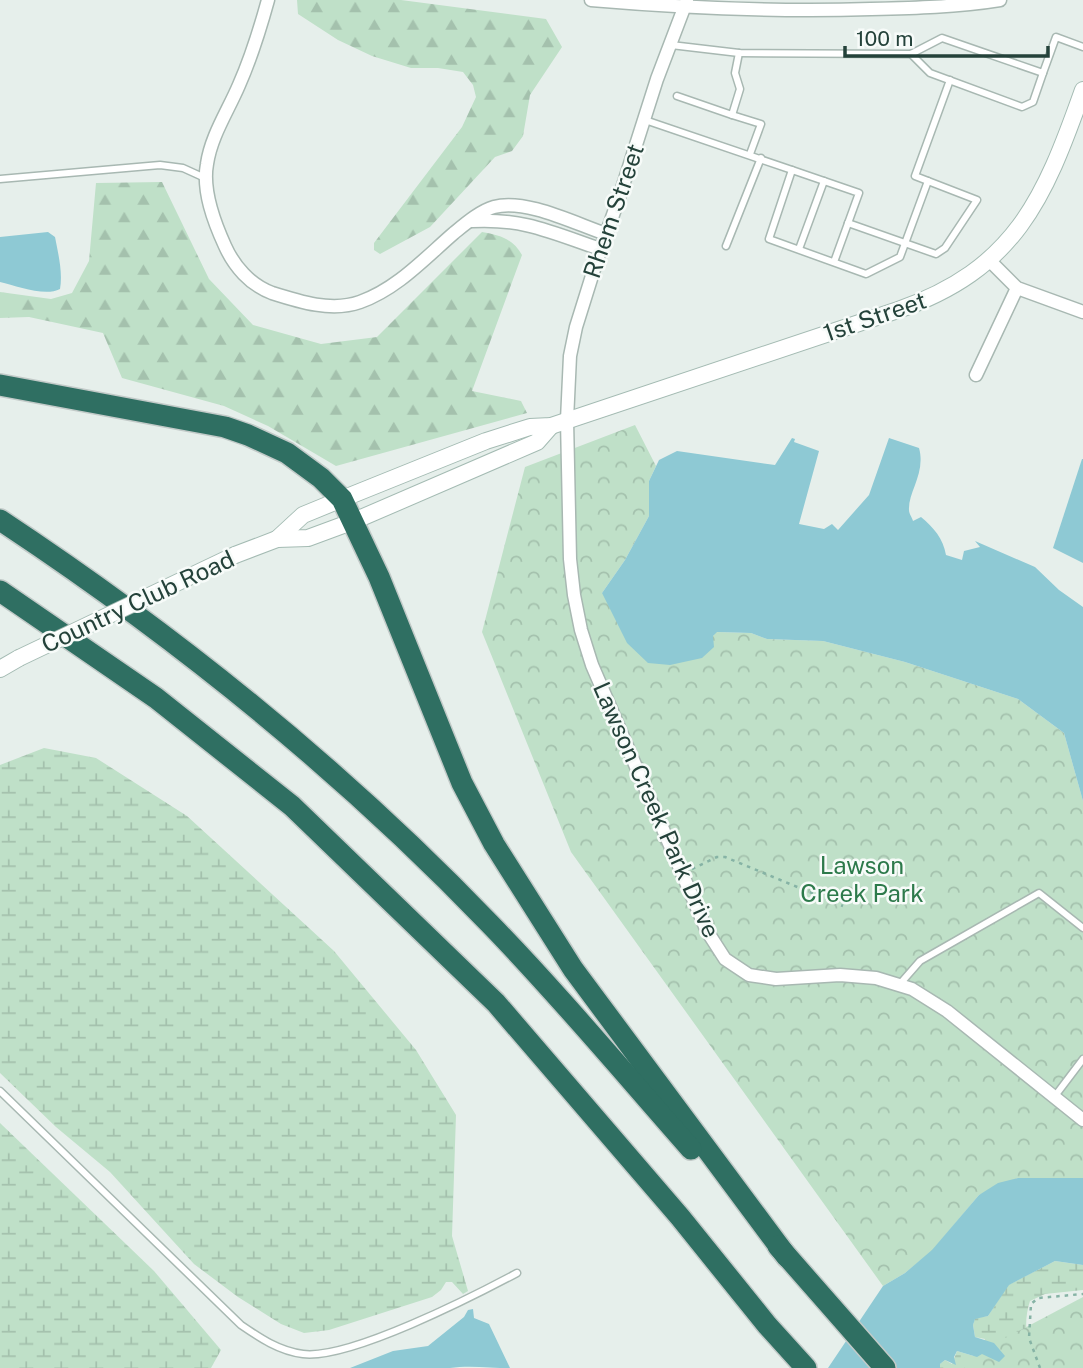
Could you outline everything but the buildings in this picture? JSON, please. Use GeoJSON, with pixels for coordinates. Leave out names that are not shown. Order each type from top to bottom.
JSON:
{"type":"FeatureCollection","features":[{"type":"Feature","properties":{"kind":"highway"},"geometry":{"type":"LineString","coordinates":[[0,386],[200,421],[237,431],[287,453],[321,478],[342,499],[379,577],[462,783],[494,844],[573,969],[787,1257],[885,1368]]}},
{"type":"Feature","properties":{"kind":"highway"},"geometry":{"type":"LineString","coordinates":[[0,520],[153,627],[242,696],[369,806],[450,883],[556,994],[787,1257]]}},
{"type":"Feature","properties":{"kind":"highway"},"geometry":{"type":"LineString","coordinates":[[0,593],[72,645],[156,698],[292,806],[496,1003],[680,1217],[766,1325],[806,1368]]}},
{"type":"Feature","properties":{"kind":"main road","name":"1st Street"},"geometry":{"type":"LineString","coordinates":[[567,420],[920,303],[960,283],[989,260],[1023,222],[1043,190],[1062,149],[1083,90]]}},
{"type":"Feature","properties":{"kind":"main road","name":"Country Club Road"},"geometry":{"type":"LineString","coordinates":[[277,539],[303,515],[486,441],[530,427],[551,426],[567,420]]}},
{"type":"Feature","properties":{"kind":"main road","name":"Country Club Road"},"geometry":{"type":"LineString","coordinates":[[0,669],[234,555],[277,539],[308,538],[354,522],[537,442],[551,426]]}},
{"type":"Feature","properties":{"kind":"street"},"geometry":{"type":"LineString","coordinates":[[268,0],[241,82],[212,143],[206,166],[207,194],[218,230],[233,264],[261,289],[298,302],[330,306],[358,303],[388,289],[468,222],[493,207],[516,206],[606,234]]}},
{"type":"Feature","properties":{"kind":"street"},"geometry":{"type":"LineString","coordinates":[[591,0],[846,10],[972,5],[1000,0]]}},
{"type":"Feature","properties":{"kind":"street","name":"Rhem Street"},"geometry":{"type":"LineString","coordinates":[[567,420],[568,375],[574,337],[600,249],[669,45],[686,4]]}},
{"type":"Feature","properties":{"kind":"street"},"geometry":{"type":"LineString","coordinates":[[468,222],[499,220],[524,223],[600,249]]}},
{"type":"Feature","properties":{"kind":"street"},"geometry":{"type":"LineString","coordinates":[[989,260],[1017,288],[1083,312]]}},
{"type":"Feature","properties":{"kind":"street"},"geometry":{"type":"LineString","coordinates":[[976,375],[1017,288]]}},
{"type":"Feature","properties":{"kind":"street","name":"Lawson Creek Park Drive"},"geometry":{"type":"LineString","coordinates":[[567,420],[570,559],[581,630],[605,698],[707,931],[725,959],[749,975],[776,979],[840,975],[876,978],[912,989],[947,1011],[1083,1120]]}},
{"type":"Feature","properties":{"kind":"lane"},"geometry":{"type":"LineString","coordinates":[[911,54],[930,73],[1022,107],[1033,102],[1056,37],[1083,47]]}},
{"type":"Feature","properties":{"kind":"lane"},"geometry":{"type":"LineString","coordinates":[[669,45],[739,53],[911,54],[942,38],[1043,73]]}},
{"type":"Feature","properties":{"kind":"lane"},"geometry":{"type":"LineString","coordinates":[[732,115],[740,89],[735,73],[739,53]]}},
{"type":"Feature","properties":{"kind":"lane"},"geometry":{"type":"LineString","coordinates":[[848,223],[936,254],[945,248],[977,200],[915,176],[950,80]]}},
{"type":"Feature","properties":{"kind":"lane"},"geometry":{"type":"LineString","coordinates":[[677,96],[761,124],[750,154]]}},
{"type":"Feature","properties":{"kind":"lane"},"geometry":{"type":"LineString","coordinates":[[644,119],[859,193],[834,262]]}},
{"type":"Feature","properties":{"kind":"lane"},"geometry":{"type":"LineString","coordinates":[[726,246],[761,158]]}},
{"type":"Feature","properties":{"kind":"lane"},"geometry":{"type":"LineString","coordinates":[[0,178],[160,165],[183,168],[207,179]]}},
{"type":"Feature","properties":{"kind":"lane"},"geometry":{"type":"LineString","coordinates":[[792,170],[769,239],[866,274],[900,257],[928,181]]}},
{"type":"Feature","properties":{"kind":"lane"},"geometry":{"type":"LineString","coordinates":[[799,249],[824,181]]}},
{"type":"Feature","properties":{"kind":"lane"},"geometry":{"type":"LineString","coordinates":[[900,985],[920,961],[1039,893],[1083,928]]}},
{"type":"Feature","properties":{"kind":"lane"},"geometry":{"type":"LineString","coordinates":[[1055,1097],[1083,1059]]}},
{"type":"Feature","properties":{"kind":"lane"},"geometry":{"type":"LineString","coordinates":[[0,1091],[241,1325],[270,1345],[304,1354],[335,1351],[373,1339],[474,1296],[517,1273]]}},
{"type":"Feature","properties":{"kind":"path"},"geometry":{"type":"LineString","coordinates":[[683,874],[717,857],[725,857],[843,906]]}},
{"type":"Feature","properties":{"kind":"path"},"geometry":{"type":"LineString","coordinates":[[1040,1368],[1029,1338],[1031,1304],[1038,1298],[1083,1294]]}},
{"type":"Feature","properties":{"kind":"green space"},"geometry":{"type":"Polygon","coordinates":[[[297,0],[401,0],[546,19],[562,47],[530,95],[523,136],[512,151],[495,157],[430,227],[380,254],[374,250],[374,243],[462,127],[476,97],[473,85],[463,72],[411,68],[372,56],[338,40],[298,14],[297,0]]]}},
{"type":"Feature","properties":{"kind":"green space"},"geometry":{"type":"Polygon","coordinates":[[[162,182],[209,279],[253,325],[321,344],[377,337],[482,232],[510,241],[522,255],[472,391],[521,401],[527,413],[336,466],[268,426],[224,406],[122,378],[103,333],[29,317],[0,318],[0,292],[51,299],[72,293],[89,261],[96,183],[162,182]]]}},
{"type":"Feature","properties":{"kind":"green space","name":"Lawson Creek Park"},"geometry":{"type":"Polygon","coordinates":[[[635,425],[656,466],[649,481],[649,516],[625,560],[602,593],[713,636],[716,632],[751,633],[767,639],[823,641],[905,662],[1018,699],[1064,733],[1083,801],[1083,1178],[1018,1178],[979,1195],[932,1251],[905,1273],[883,1286],[571,852],[482,632],[525,467],[635,425]]]}},
{"type":"Feature","properties":{"kind":"green space"},"geometry":{"type":"Polygon","coordinates":[[[44,748],[96,758],[187,816],[334,951],[416,1050],[456,1115],[452,1236],[468,1291],[463,1294],[452,1282],[446,1282],[432,1297],[329,1330],[304,1333],[281,1324],[238,1297],[194,1264],[110,1172],[56,1127],[0,1073],[0,765],[44,748]]]}},
{"type":"Feature","properties":{"kind":"green space"},"geometry":{"type":"Polygon","coordinates":[[[0,1123],[154,1271],[221,1350],[211,1368],[0,1368],[0,1123]]]}},
{"type":"Feature","properties":{"kind":"green space"},"geometry":{"type":"Polygon","coordinates":[[[1055,1261],[1083,1265],[1083,1290],[1045,1294],[1030,1301],[1026,1327],[1035,1368],[940,1368],[940,1364],[945,1360],[952,1364],[957,1351],[977,1357],[985,1339],[975,1337],[975,1318],[988,1316],[1008,1285],[1055,1261]]]}},
{"type":"Feature","properties":{"kind":"green space"},"geometry":{"type":"Polygon","coordinates":[[[1083,1297],[1083,1368],[964,1368],[977,1353],[1083,1297]]]}},
{"type":"Feature","properties":{"kind":"water"},"geometry":{"type":"Polygon","coordinates":[[[48,232],[55,237],[61,269],[60,289],[47,292],[0,282],[0,237],[48,232]]]}},
{"type":"Feature","properties":{"kind":"water"},"geometry":{"type":"Polygon","coordinates":[[[792,438],[795,439],[794,442],[819,451],[799,524],[824,529],[832,524],[838,530],[869,495],[889,438],[919,448],[919,474],[909,511],[913,521],[921,517],[934,529],[943,543],[946,555],[962,560],[964,551],[980,547],[975,541],[1035,567],[1059,590],[1083,607],[1083,801],[1064,733],[1018,699],[905,662],[823,641],[767,639],[751,633],[717,632],[713,636],[714,647],[702,658],[670,665],[648,663],[627,643],[602,593],[625,560],[649,516],[649,481],[659,460],[677,451],[775,465],[792,438]]]}},
{"type":"Feature","properties":{"kind":"water"},"geometry":{"type":"Polygon","coordinates":[[[1083,459],[1083,563],[1053,548],[1083,459]]]}},
{"type":"Feature","properties":{"kind":"water"},"geometry":{"type":"Polygon","coordinates":[[[1018,1178],[1083,1178],[1083,1265],[1055,1261],[1009,1285],[988,1316],[975,1319],[975,1337],[994,1343],[1005,1356],[999,1362],[982,1354],[977,1357],[957,1351],[954,1357],[956,1365],[945,1360],[940,1364],[940,1368],[828,1368],[883,1286],[905,1273],[932,1250],[979,1195],[998,1183],[1018,1178]]]}},
{"type":"Feature","properties":{"kind":"water"},"geometry":{"type":"Polygon","coordinates":[[[473,1309],[474,1318],[489,1324],[510,1368],[350,1368],[393,1351],[428,1346],[464,1317],[468,1310],[473,1309]]]}}]}
